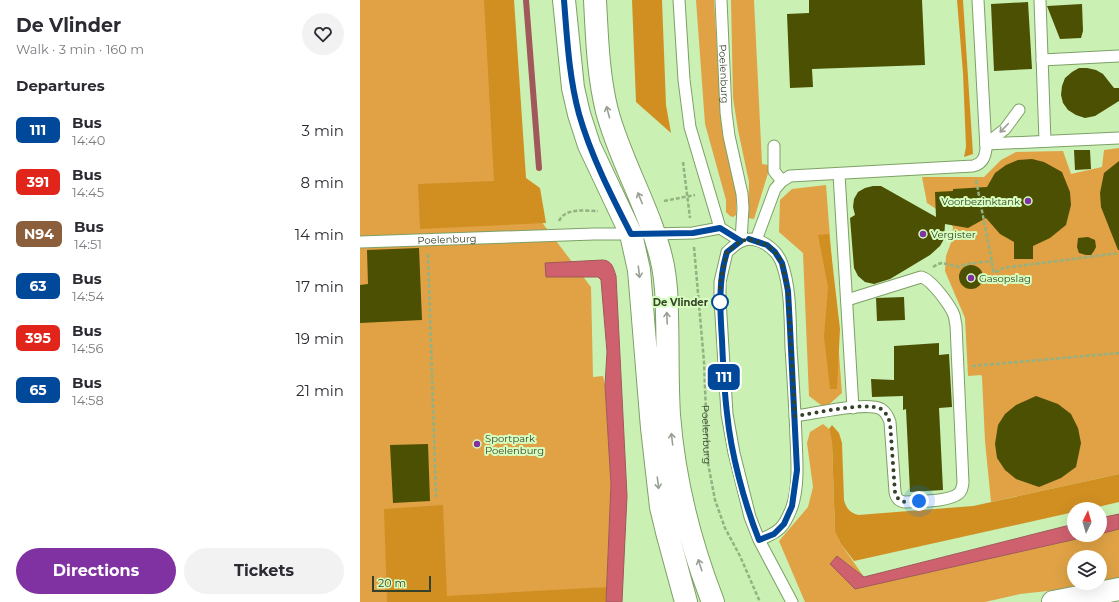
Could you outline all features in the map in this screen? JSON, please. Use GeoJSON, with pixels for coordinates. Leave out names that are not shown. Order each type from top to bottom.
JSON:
{"type":"FeatureCollection","features":[{"type":"Feature","properties":{"kind":"street"},"geometry":{"type":"LineString","coordinates":[[564,0],[573,88],[579,114],[589,145],[631,234],[639,270],[653,439],[661,507],[686,602]]}},
{"type":"Feature","properties":{"kind":"street"},"geometry":{"type":"LineString","coordinates":[[595,0],[598,59],[607,112],[620,149],[656,234],[663,268],[667,300],[669,415],[676,467],[693,543],[713,602]]}},
{"type":"Feature","properties":{"kind":"street"},"geometry":{"type":"LineString","coordinates":[[1053,602],[1119,590]]}},
{"type":"Feature","properties":{"kind":"lane"},"geometry":{"type":"LineString","coordinates":[[679,0],[688,119],[720,228],[741,241],[749,239],[756,240],[767,245],[775,252],[782,263],[788,291],[797,470],[792,506],[784,524],[774,534],[759,540]]}},
{"type":"Feature","properties":{"kind":"lane","name":"Poelenburg"},"geometry":{"type":"LineString","coordinates":[[721,0],[726,112],[729,136],[742,194],[743,208],[741,241],[727,252],[720,282],[727,414],[734,453],[750,517],[759,540],[792,602]]}},
{"type":"Feature","properties":{"kind":"lane"},"geometry":{"type":"LineString","coordinates":[[756,240],[775,189],[782,181],[790,176],[973,166],[984,159],[986,144],[978,0]]}},
{"type":"Feature","properties":{"kind":"lane"},"geometry":{"type":"LineString","coordinates":[[1040,0],[1045,141]]}},
{"type":"Feature","properties":{"kind":"lane"},"geometry":{"type":"LineString","coordinates":[[1042,60],[1119,56]]}},
{"type":"Feature","properties":{"kind":"lane"},"geometry":{"type":"LineString","coordinates":[[1035,88],[1043,77]]}},
{"type":"Feature","properties":{"kind":"lane"},"geometry":{"type":"LineString","coordinates":[[986,144],[1005,129],[1019,110]]}},
{"type":"Feature","properties":{"kind":"lane"},"geometry":{"type":"LineString","coordinates":[[986,144],[1119,138]]}},
{"type":"Feature","properties":{"kind":"lane"},"geometry":{"type":"LineString","coordinates":[[774,146],[774,171],[782,181]]}},
{"type":"Feature","properties":{"kind":"lane"},"geometry":{"type":"LineString","coordinates":[[839,174],[853,408]]}},
{"type":"Feature","properties":{"kind":"lane","name":"Poelenburg"},"geometry":{"type":"LineString","coordinates":[[360,242],[693,233],[720,228]]}},
{"type":"Feature","properties":{"kind":"lane"},"geometry":{"type":"LineString","coordinates":[[795,416],[853,408],[880,408],[886,413],[890,422],[896,498],[905,502],[948,498],[957,495],[962,490],[963,483],[956,325],[949,305],[924,278],[917,278],[847,300]]}},
{"type":"Feature","properties":{"kind":"path"},"geometry":{"type":"LineString","coordinates":[[973,166],[994,273],[1003,268],[1119,253]]}},
{"type":"Feature","properties":{"kind":"path","name":"Poelenburg"},"geometry":{"type":"LineString","coordinates":[[687,197],[693,233],[704,362],[708,463],[715,500],[725,528],[740,556],[760,602]]}},
{"type":"Feature","properties":{"kind":"path"},"geometry":{"type":"LineString","coordinates":[[428,240],[436,497]]}},
{"type":"Feature","properties":{"kind":"path"},"geometry":{"type":"LineString","coordinates":[[924,278],[934,266],[938,264],[946,263],[959,267],[966,264],[992,261]]}},
{"type":"Feature","properties":{"kind":"path"},"geometry":{"type":"LineString","coordinates":[[958,368],[1119,353]]}},
{"type":"Feature","properties":{"kind":"shaded area","name":"Sportpark Poelenburg"},"geometry":{"type":"Polygon","coordinates":[[[360,0],[510,0],[522,196],[591,287],[593,377],[603,376],[605,385],[611,485],[607,587],[597,588],[598,602],[360,602],[360,0]]]}},
{"type":"Feature","properties":{"kind":"shaded area"},"geometry":{"type":"Polygon","coordinates":[[[484,0],[514,0],[526,178],[540,188],[546,223],[420,229],[418,184],[494,181],[484,0]]]}},
{"type":"Feature","properties":{"kind":"shaded area"},"geometry":{"type":"Polygon","coordinates":[[[632,0],[662,0],[666,105],[671,133],[636,102],[632,0]]]}},
{"type":"Feature","properties":{"kind":"shaded area"},"geometry":{"type":"Polygon","coordinates":[[[696,0],[714,0],[722,130],[732,168],[736,192],[736,215],[733,217],[726,212],[726,200],[705,124],[696,0]]]}},
{"type":"Feature","properties":{"kind":"shaded area"},"geometry":{"type":"Polygon","coordinates":[[[731,0],[754,0],[762,164],[768,165],[768,173],[754,219],[748,218],[749,182],[733,98],[731,0]]]}},
{"type":"Feature","properties":{"kind":"shaded area"},"geometry":{"type":"Polygon","coordinates":[[[957,0],[963,0],[973,154],[964,157],[966,147],[963,73],[957,0]]]}},
{"type":"Feature","properties":{"kind":"shaded area"},"geometry":{"type":"Polygon","coordinates":[[[1119,148],[1119,474],[991,502],[985,441],[982,377],[981,375],[968,376],[965,318],[945,271],[946,256],[952,240],[953,227],[944,214],[927,203],[922,177],[984,177],[1001,160],[1016,152],[1063,151],[1071,174],[1102,167],[1104,150],[1119,148]]]}},
{"type":"Feature","properties":{"kind":"shaded area"},"geometry":{"type":"Polygon","coordinates":[[[826,185],[842,393],[825,408],[809,396],[803,253],[779,232],[780,200],[792,189],[826,185]]]}},
{"type":"Feature","properties":{"kind":"shaded area"},"geometry":{"type":"Polygon","coordinates":[[[829,234],[840,329],[837,389],[830,389],[824,336],[828,287],[818,235],[829,234]]]}},
{"type":"Feature","properties":{"kind":"shaded area"},"geometry":{"type":"Polygon","coordinates":[[[603,260],[610,263],[616,276],[627,496],[622,602],[606,602],[611,485],[605,385],[607,352],[601,280],[598,277],[546,277],[545,263],[603,260]]]}},
{"type":"Feature","properties":{"kind":"shaded area"},"geometry":{"type":"Polygon","coordinates":[[[823,424],[829,429],[832,443],[835,532],[841,544],[864,577],[837,556],[855,589],[1067,541],[1107,542],[1107,532],[1119,529],[1119,583],[1107,584],[1107,550],[1067,550],[1067,589],[1020,594],[985,602],[805,602],[779,541],[808,507],[813,487],[807,443],[810,432],[823,424]]]}},
{"type":"Feature","properties":{"kind":"shaded area"},"geometry":{"type":"Polygon","coordinates":[[[832,425],[839,433],[842,443],[844,500],[849,510],[858,515],[973,506],[1119,474],[1119,502],[1107,505],[1107,502],[1067,502],[1067,514],[854,561],[841,544],[835,532],[832,443],[829,429],[832,425]]]}},
{"type":"Feature","properties":{"kind":"shaded area"},"geometry":{"type":"Polygon","coordinates":[[[443,505],[447,596],[607,587],[606,602],[387,602],[384,509],[443,505]]]}},
{"type":"Feature","properties":{"kind":"shaded area"},"geometry":{"type":"Polygon","coordinates":[[[1119,514],[1119,529],[1107,532],[1107,517],[1119,514]]]}},
{"type":"Feature","properties":{"kind":"shaded area"},"geometry":{"type":"Polygon","coordinates":[[[1067,526],[1067,541],[855,589],[830,564],[837,556],[864,577],[1067,526]]]}},
{"type":"Feature","properties":{"kind":"building"},"geometry":{"type":"Polygon","coordinates":[[[809,0],[922,0],[925,65],[812,69],[813,87],[790,88],[787,14],[809,13],[809,0]]]}},
{"type":"Feature","properties":{"kind":"building"},"geometry":{"type":"Polygon","coordinates":[[[1028,2],[1032,69],[994,71],[991,4],[1028,2]]]}},
{"type":"Feature","properties":{"kind":"building"},"geometry":{"type":"Polygon","coordinates":[[[1082,4],[1083,31],[1081,38],[1060,39],[1047,6],[1082,4]]]}},
{"type":"Feature","properties":{"kind":"building"},"geometry":{"type":"Polygon","coordinates":[[[1079,68],[1096,70],[1103,74],[1114,88],[1119,88],[1119,101],[1095,116],[1085,118],[1068,110],[1063,103],[1061,95],[1062,86],[1065,78],[1079,68]]]}},
{"type":"Feature","properties":{"kind":"building"},"geometry":{"type":"Polygon","coordinates":[[[1074,150],[1090,150],[1091,169],[1075,170],[1074,150]]]}},
{"type":"Feature","properties":{"kind":"building"},"geometry":{"type":"Polygon","coordinates":[[[1032,159],[1044,162],[1062,172],[1070,192],[1071,205],[1066,225],[1050,238],[1033,246],[1033,259],[1014,259],[1014,242],[1000,234],[986,218],[968,228],[945,224],[944,239],[940,246],[930,255],[890,279],[874,284],[865,282],[858,276],[854,268],[850,218],[855,215],[853,207],[854,199],[858,192],[865,188],[881,186],[936,217],[935,192],[953,191],[953,189],[987,187],[995,173],[1006,165],[1018,160],[1032,159]]]}},
{"type":"Feature","properties":{"kind":"building"},"geometry":{"type":"Polygon","coordinates":[[[1119,161],[1118,250],[1101,207],[1100,193],[1104,173],[1119,161]]]}},
{"type":"Feature","properties":{"kind":"building"},"geometry":{"type":"Polygon","coordinates":[[[1088,237],[1095,240],[1096,247],[1094,251],[1091,255],[1079,253],[1077,247],[1078,238],[1088,237]]]}},
{"type":"Feature","properties":{"kind":"building"},"geometry":{"type":"Polygon","coordinates":[[[419,248],[422,320],[360,323],[360,285],[368,284],[367,250],[419,248]]]}},
{"type":"Feature","properties":{"kind":"building","name":"Gasopslag"},"geometry":{"type":"Polygon","coordinates":[[[971,265],[976,266],[982,272],[982,282],[976,288],[971,289],[966,288],[960,282],[959,277],[960,272],[966,266],[971,265]]]}},
{"type":"Feature","properties":{"kind":"building"},"geometry":{"type":"Polygon","coordinates":[[[904,297],[905,320],[877,321],[876,298],[904,297]]]}},
{"type":"Feature","properties":{"kind":"building"},"geometry":{"type":"Polygon","coordinates":[[[939,343],[939,355],[949,354],[952,407],[939,408],[943,490],[910,492],[906,409],[903,410],[903,396],[872,397],[871,379],[894,380],[894,346],[939,343]]]}},
{"type":"Feature","properties":{"kind":"building"},"geometry":{"type":"Polygon","coordinates":[[[1036,396],[1058,404],[1071,414],[1078,428],[1081,443],[1076,467],[1061,478],[1039,487],[1016,479],[1005,470],[997,458],[995,444],[998,425],[1005,414],[1016,405],[1036,396]]]}},
{"type":"Feature","properties":{"kind":"building"},"geometry":{"type":"Polygon","coordinates":[[[428,444],[430,501],[393,503],[390,445],[428,444]]]}},
{"type":"Feature","properties":{"kind":"waterway"},"geometry":{"type":"LineString","coordinates":[[526,0],[539,168]]}},
{"type":"Feature","properties":{"kind":"bus line","name":"111"},"geometry":{"type":"LineString","coordinates":[[564,0],[568,52],[573,88],[579,114],[589,145],[606,184],[631,234],[693,233],[720,228],[741,241],[727,252],[720,282],[723,360],[727,414],[734,453],[750,517],[759,540],[774,534],[784,524],[792,506],[795,494],[797,470],[788,291],[785,276],[782,263],[775,252],[767,245],[756,240],[749,239]]}},
{"type":"Feature","properties":{"kind":"place","name":"Voorbezinktank"},"geometry":{"type":"Point","coordinates":[1028,201]}},
{"type":"Feature","properties":{"kind":"place","name":"Vergister"},"geometry":{"type":"Point","coordinates":[923,234]}},
{"type":"Feature","properties":{"kind":"place","name":"Gasopslag"},"geometry":{"type":"Point","coordinates":[971,278]}},
{"type":"Feature","properties":{"kind":"place","name":"De Vlinder"},"geometry":{"type":"Point","coordinates":[720,302]}},
{"type":"Feature","properties":{"kind":"place","name":"Sportpark Poelenburg"},"geometry":{"type":"Point","coordinates":[477,444]}},
{"type":"Feature","properties":{"kind":"route"},"geometry":{"type":"LineString","coordinates":[[720,302],[720,282],[727,252],[741,241],[749,239],[756,240],[767,245],[775,252],[782,263],[788,291],[795,416],[858,407],[880,408],[886,413],[890,422],[896,498],[905,502],[919,501]]}}]}
